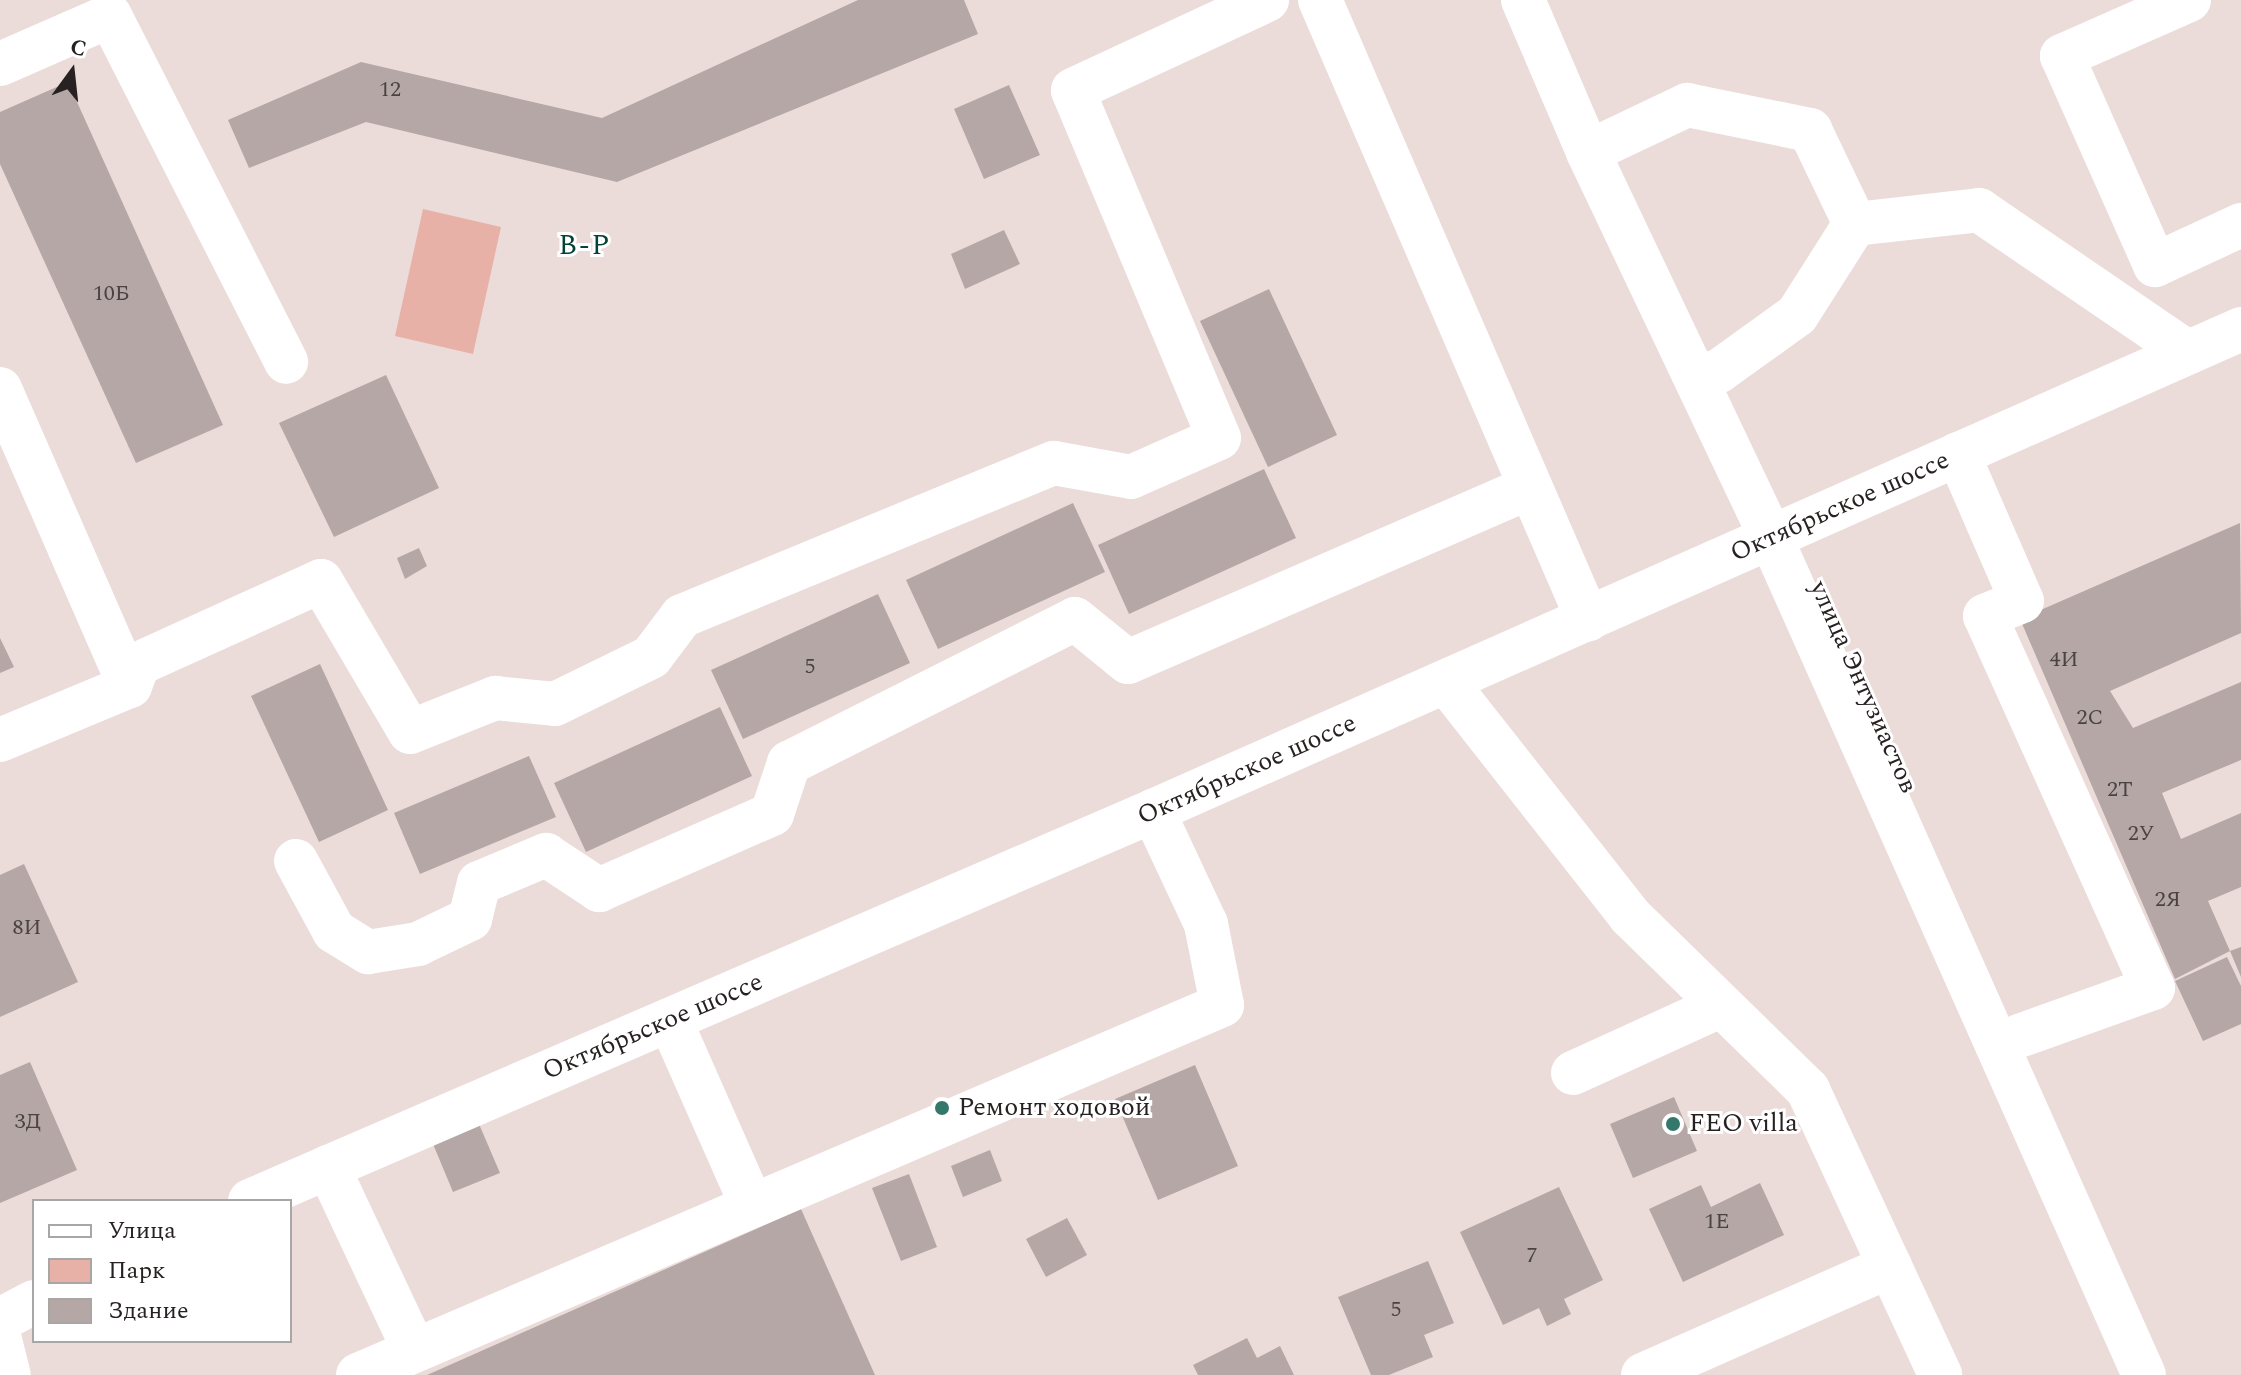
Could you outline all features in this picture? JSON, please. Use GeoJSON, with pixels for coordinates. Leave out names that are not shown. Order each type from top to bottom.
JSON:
{"type":"FeatureCollection","features":[{"type":"Feature","properties":{"kind":"street"},"geometry":{"type":"LineString","coordinates":[[0,740],[130,686],[138,664],[321,581],[410,732],[495,698],[555,704],[651,657],[682,616],[1054,463],[1131,477],[1219,438],[1073,90],[1267,0]]}},
{"type":"Feature","properties":{"kind":"street"},"geometry":{"type":"LineString","coordinates":[[1320,0],[1588,620]]}},
{"type":"Feature","properties":{"kind":"street"},"geometry":{"type":"LineString","coordinates":[[1523,0],[1601,146],[1687,105],[1810,130],[1855,224]]}},
{"type":"Feature","properties":{"kind":"street","name":"улица Энтузиастов"},"geometry":{"type":"LineString","coordinates":[[1551,0],[1601,146],[2019,1036],[2171,1375]]}},
{"type":"Feature","properties":{"kind":"street"},"geometry":{"type":"LineString","coordinates":[[2189,0],[2062,56],[2155,265],[2241,225]]}},
{"type":"Feature","properties":{"kind":"street"},"geometry":{"type":"LineString","coordinates":[[0,64],[110,16],[286,362]]}},
{"type":"Feature","properties":{"kind":"street"},"geometry":{"type":"LineString","coordinates":[[1855,224],[1979,210],[2186,351]]}},
{"type":"Feature","properties":{"kind":"street"},"geometry":{"type":"LineString","coordinates":[[1708,374],[1797,315],[1855,224]]}},
{"type":"Feature","properties":{"kind":"street","name":"Октябрьское шоссе"},"geometry":{"type":"LineString","coordinates":[[255,1199],[1153,811],[2241,329]]}},
{"type":"Feature","properties":{"kind":"street"},"geometry":{"type":"LineString","coordinates":[[0,389],[16,469],[130,686]]}},
{"type":"Feature","properties":{"kind":"street"},"geometry":{"type":"LineString","coordinates":[[1958,454],[2022,601],[1985,616],[2153,988],[2019,1036]]}},
{"type":"Feature","properties":{"kind":"street"},"geometry":{"type":"LineString","coordinates":[[296,861],[334,931],[368,952],[418,944],[470,919],[479,883],[546,855],[599,890],[772,814],[789,763],[1075,619],[1128,662],[1530,487]]}},
{"type":"Feature","properties":{"kind":"street"},"geometry":{"type":"LineString","coordinates":[[1781,532],[2144,1375]]}},
{"type":"Feature","properties":{"kind":"street"},"geometry":{"type":"LineString","coordinates":[[1446,682],[1630,916],[1718,1007],[1808,1090],[1940,1375]]}},
{"type":"Feature","properties":{"kind":"street"},"geometry":{"type":"LineString","coordinates":[[358,1375],[1222,1005],[1206,924],[1153,811]]}},
{"type":"Feature","properties":{"kind":"street"},"geometry":{"type":"LineString","coordinates":[[1573,1073],[1718,1007]]}},
{"type":"Feature","properties":{"kind":"street"},"geometry":{"type":"LineString","coordinates":[[670,1020],[752,1206]]}},
{"type":"Feature","properties":{"kind":"street"},"geometry":{"type":"LineString","coordinates":[[328,1167],[414,1350]]}},
{"type":"Feature","properties":{"kind":"street"},"geometry":{"type":"LineString","coordinates":[[1643,1375],[1890,1266]]}},
{"type":"Feature","properties":{"kind":"street"},"geometry":{"type":"LineString","coordinates":[[0,1320],[32,1303]]}},
{"type":"Feature","properties":{"kind":"street"},"geometry":{"type":"LineString","coordinates":[[0,1340],[9,1375]]}},
{"type":"Feature","properties":{"kind":"green space"},"geometry":{"type":"Polygon","coordinates":[[[423,209],[501,227],[473,354],[395,336],[423,209]]]}},
{"type":"Feature","properties":{"kind":"building"},"geometry":{"type":"Polygon","coordinates":[[[858,0],[964,0],[978,34],[617,182],[366,122],[249,168],[228,120],[361,62],[602,118],[858,0]]]}},
{"type":"Feature","properties":{"kind":"building"},"geometry":{"type":"Polygon","coordinates":[[[68,82],[223,425],[136,463],[0,164],[0,112],[68,82]]]}},
{"type":"Feature","properties":{"kind":"building"},"geometry":{"type":"Polygon","coordinates":[[[1009,85],[1040,155],[984,179],[954,109],[1009,85]]]}},
{"type":"Feature","properties":{"kind":"building"},"geometry":{"type":"Polygon","coordinates":[[[1004,230],[1020,264],[965,289],[951,254],[1004,230]]]}},
{"type":"Feature","properties":{"kind":"building"},"geometry":{"type":"Polygon","coordinates":[[[1269,289],[1337,435],[1268,467],[1200,321],[1269,289]]]}},
{"type":"Feature","properties":{"kind":"building"},"geometry":{"type":"Polygon","coordinates":[[[386,375],[439,488],[334,537],[279,423],[386,375]]]}},
{"type":"Feature","properties":{"kind":"building"},"geometry":{"type":"Polygon","coordinates":[[[1264,469],[1296,538],[1129,614],[1098,545],[1264,469]]]}},
{"type":"Feature","properties":{"kind":"building"},"geometry":{"type":"Polygon","coordinates":[[[1073,503],[1105,572],[938,649],[906,580],[1073,503]]]}},
{"type":"Feature","properties":{"kind":"building"},"geometry":{"type":"Polygon","coordinates":[[[2240,523],[2241,633],[2110,691],[2133,728],[2241,682],[2241,760],[2162,793],[2181,839],[2241,813],[2241,887],[2208,901],[2230,951],[2175,979],[2020,619],[2240,523]]]}},
{"type":"Feature","properties":{"kind":"building"},"geometry":{"type":"Polygon","coordinates":[[[419,548],[427,566],[405,579],[397,558],[419,548]]]}},
{"type":"Feature","properties":{"kind":"building"},"geometry":{"type":"Polygon","coordinates":[[[878,594],[910,663],[743,739],[711,670],[878,594]]]}},
{"type":"Feature","properties":{"kind":"building"},"geometry":{"type":"Polygon","coordinates":[[[0,638],[14,667],[0,673],[0,638]]]}},
{"type":"Feature","properties":{"kind":"building"},"geometry":{"type":"Polygon","coordinates":[[[320,664],[388,810],[319,842],[251,696],[320,664]]]}},
{"type":"Feature","properties":{"kind":"building"},"geometry":{"type":"Polygon","coordinates":[[[720,707],[752,776],[586,852],[554,783],[720,707]]]}},
{"type":"Feature","properties":{"kind":"building"},"geometry":{"type":"Polygon","coordinates":[[[529,756],[556,817],[420,874],[394,813],[529,756]]]}},
{"type":"Feature","properties":{"kind":"building"},"geometry":{"type":"Polygon","coordinates":[[[24,864],[78,982],[0,1017],[0,875],[24,864]]]}},
{"type":"Feature","properties":{"kind":"building"},"geometry":{"type":"Polygon","coordinates":[[[2241,947],[2241,977],[2230,951],[2241,947]]]}},
{"type":"Feature","properties":{"kind":"building"},"geometry":{"type":"Polygon","coordinates":[[[2227,957],[2241,986],[2241,1024],[2203,1041],[2175,981],[2227,957]]]}},
{"type":"Feature","properties":{"kind":"building"},"geometry":{"type":"Polygon","coordinates":[[[30,1062],[77,1170],[0,1203],[0,1075],[30,1062]]]}},
{"type":"Feature","properties":{"kind":"building"},"geometry":{"type":"Polygon","coordinates":[[[1195,1065],[1238,1166],[1158,1200],[1115,1099],[1195,1065]]]}},
{"type":"Feature","properties":{"kind":"building"},"geometry":{"type":"Polygon","coordinates":[[[1674,1097],[1697,1151],[1633,1178],[1610,1124],[1674,1097]]]}},
{"type":"Feature","properties":{"kind":"building"},"geometry":{"type":"Polygon","coordinates":[[[479,1124],[500,1173],[453,1192],[433,1144],[479,1124]]]}},
{"type":"Feature","properties":{"kind":"building"},"geometry":{"type":"Polygon","coordinates":[[[990,1150],[1002,1181],[963,1197],[951,1166],[990,1150]]]}},
{"type":"Feature","properties":{"kind":"building"},"geometry":{"type":"Polygon","coordinates":[[[909,1174],[937,1247],[901,1261],[872,1188],[909,1174]]]}},
{"type":"Feature","properties":{"kind":"building"},"geometry":{"type":"Polygon","coordinates":[[[1760,1183],[1784,1235],[1683,1282],[1649,1209],[1701,1185],[1711,1207],[1760,1183]]]}},
{"type":"Feature","properties":{"kind":"building"},"geometry":{"type":"Polygon","coordinates":[[[1559,1187],[1603,1280],[1564,1299],[1571,1314],[1547,1326],[1539,1308],[1503,1325],[1460,1232],[1559,1187]]]}},
{"type":"Feature","properties":{"kind":"building"},"geometry":{"type":"Polygon","coordinates":[[[801,1209],[875,1375],[427,1375],[801,1209]]]}},
{"type":"Feature","properties":{"kind":"building"},"geometry":{"type":"Polygon","coordinates":[[[1067,1218],[1087,1255],[1046,1277],[1026,1239],[1067,1218]]]}},
{"type":"Feature","properties":{"kind":"building"},"geometry":{"type":"Polygon","coordinates":[[[1428,1261],[1454,1323],[1424,1335],[1433,1357],[1389,1375],[1371,1375],[1338,1297],[1428,1261]]]}},
{"type":"Feature","properties":{"kind":"building"},"geometry":{"type":"Polygon","coordinates":[[[1247,1338],[1257,1358],[1280,1346],[1294,1375],[1198,1375],[1193,1365],[1247,1338]]]}},
{"type":"Feature","properties":{"kind":"place","name":"Ремонт ходовой"},"geometry":{"type":"Point","coordinates":[942,1108]}},
{"type":"Feature","properties":{"kind":"place","name":"FEO villa"},"geometry":{"type":"Point","coordinates":[1673,1124]}},
{"type":"Feature","properties":{"kind":"district","name":"В-Р"},"geometry":{"type":"Point","coordinates":[585,246]}}]}
